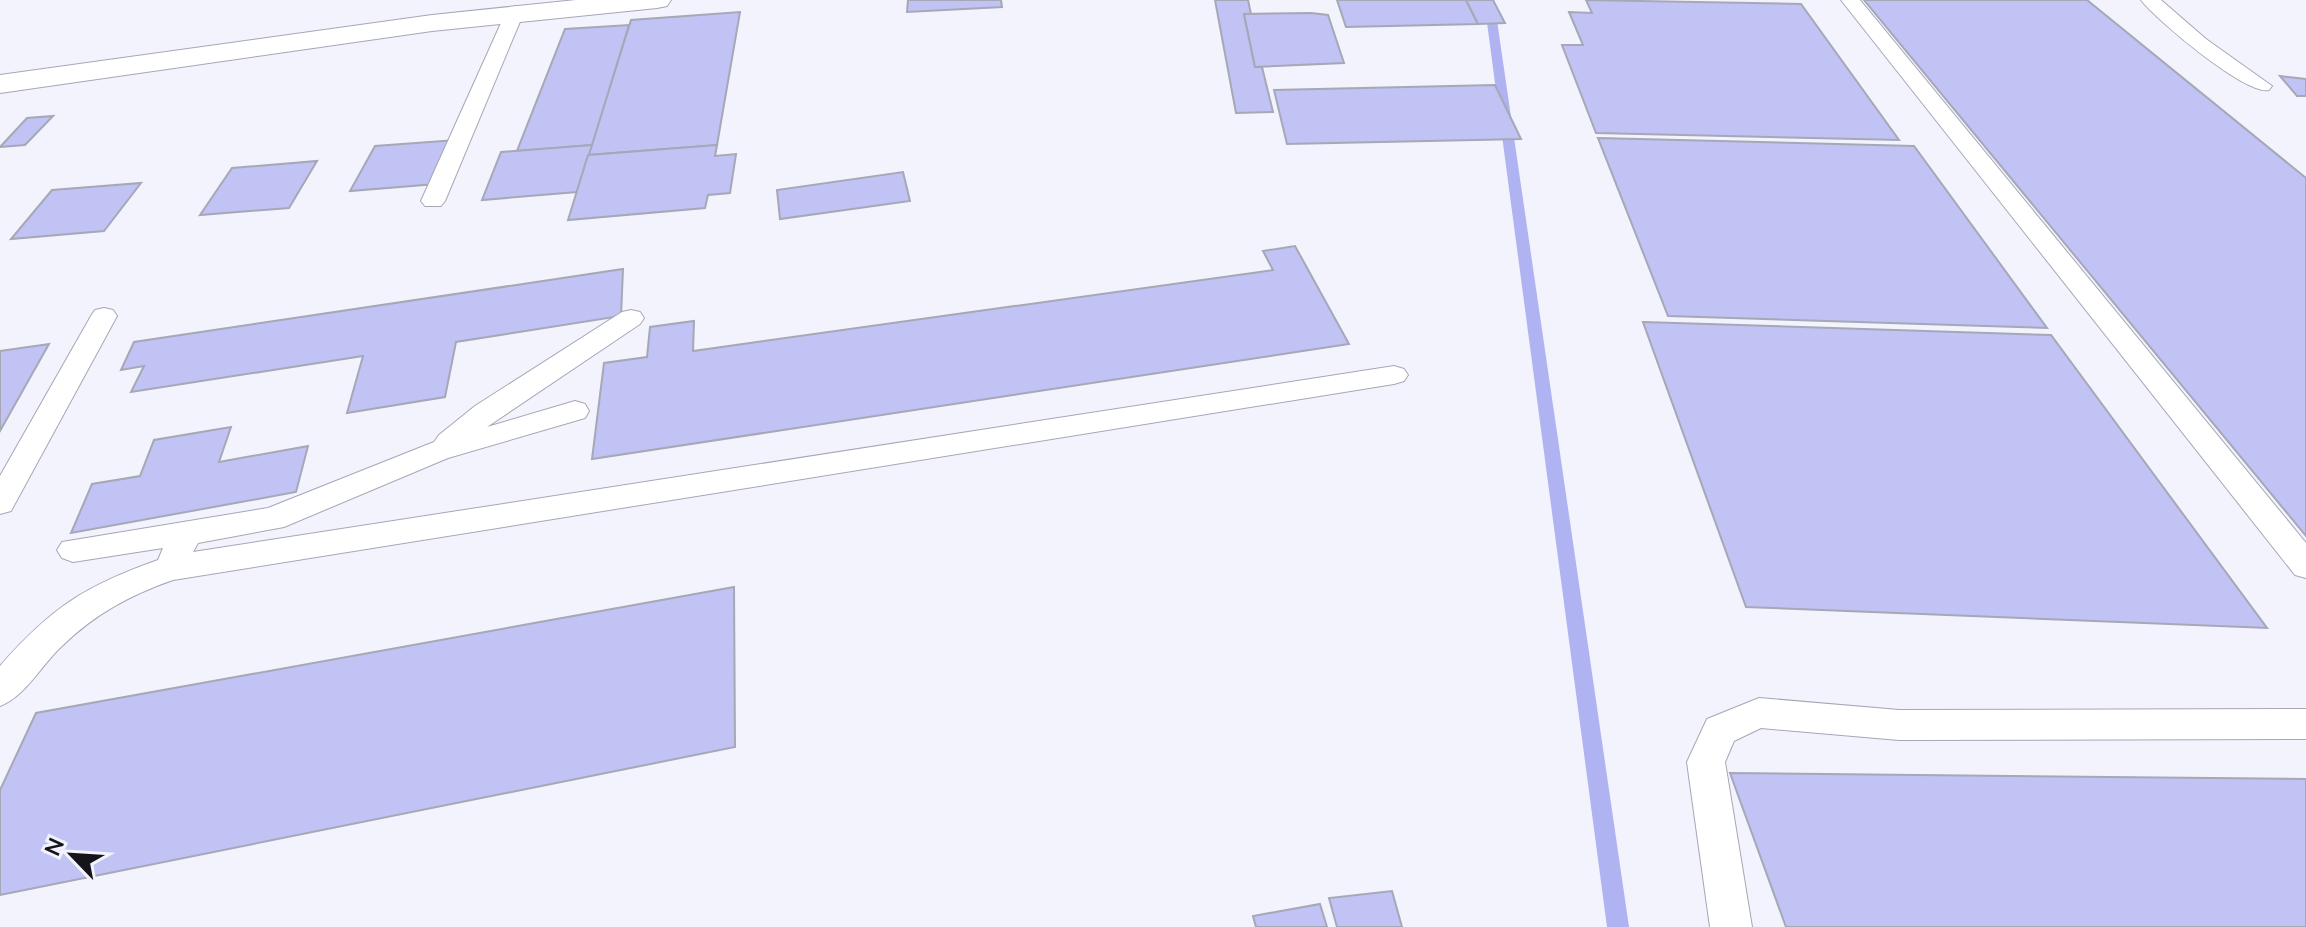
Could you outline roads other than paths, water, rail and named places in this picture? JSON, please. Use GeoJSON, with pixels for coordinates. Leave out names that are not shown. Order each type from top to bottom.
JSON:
{"type":"FeatureCollection","features":[{"type":"Feature","properties":{"kind":"street"},"geometry":{"type":"LineString","coordinates":[[0,84],[437,11],[515,12],[657,0]]}},
{"type":"Feature","properties":{"kind":"lane"},"geometry":{"type":"LineString","coordinates":[[1850,0],[2306,566]]}},
{"type":"Feature","properties":{"kind":"lane"},"geometry":{"type":"LineString","coordinates":[[2150,0],[2199,43],[2262,86]]}},
{"type":"Feature","properties":{"kind":"lane"},"geometry":{"type":"LineString","coordinates":[[433,201],[515,12]]}},
{"type":"Feature","properties":{"kind":"lane"},"geometry":{"type":"LineString","coordinates":[[0,503],[104,316]]}},
{"type":"Feature","properties":{"kind":"lane"},"geometry":{"type":"LineString","coordinates":[[438,451],[485,413],[631,318]]}},
{"type":"Feature","properties":{"kind":"lane"},"geometry":{"type":"LineString","coordinates":[[0,691],[26,658],[66,621],[108,591],[170,568],[1394,375]]}},
{"type":"Feature","properties":{"kind":"lane"},"geometry":{"type":"LineString","coordinates":[[73,550],[273,519],[438,451],[575,411]]}},
{"type":"Feature","properties":{"kind":"lane"},"geometry":{"type":"LineString","coordinates":[[170,568],[186,533]]}},
{"type":"Feature","properties":{"kind":"lane"},"geometry":{"type":"LineString","coordinates":[[1731,927],[1706,762],[1720,730],[1759,713],[1899,725],[2306,724]]}},
{"type":"Feature","properties":{"kind":"waterway"},"geometry":{"type":"LineString","coordinates":[[1489,0],[1618,927]]}}]}
